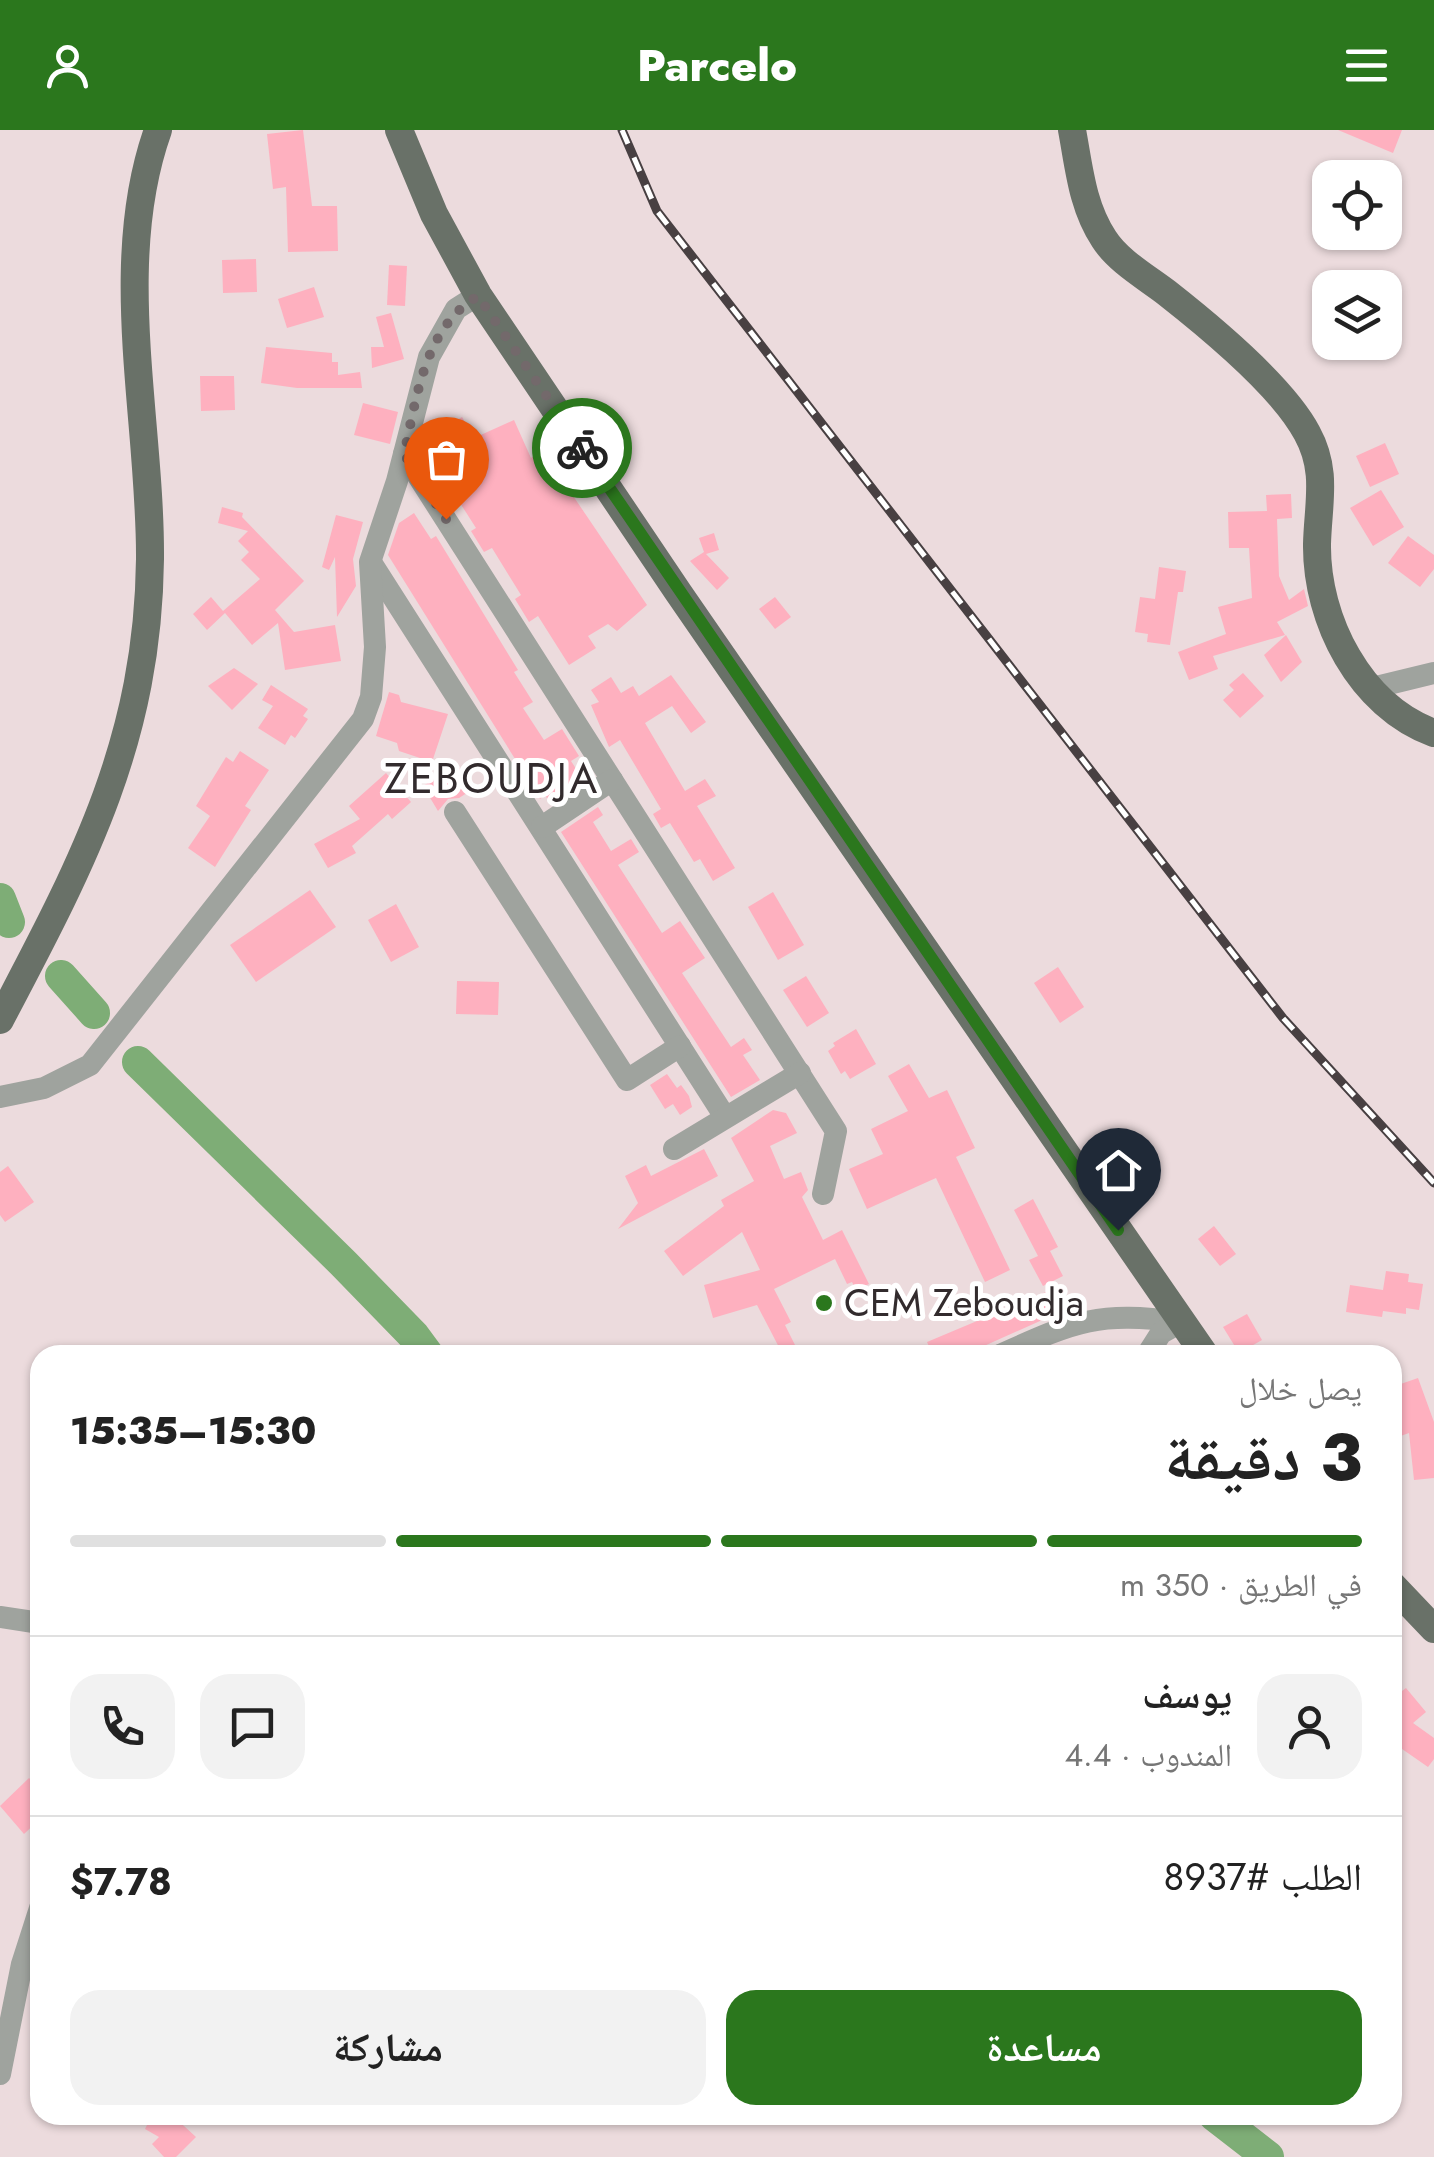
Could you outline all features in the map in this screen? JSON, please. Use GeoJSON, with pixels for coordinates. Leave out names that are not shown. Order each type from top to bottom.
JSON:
{"type":"FeatureCollection","features":[{"type":"Feature","properties":{"kind":"main road"},"geometry":{"type":"LineString","coordinates":[[0,1020],[64,901],[109,798],[135,705],[148,611],[150,556],[137,384],[136,280],[142,210],[158,130]]}},
{"type":"Feature","properties":{"kind":"main road"},"geometry":{"type":"LineString","coordinates":[[402,135],[434,214],[478,296],[1198,1345]]}},
{"type":"Feature","properties":{"kind":"main road"},"geometry":{"type":"LineString","coordinates":[[1076,135],[1075,162],[1104,240],[1256,370],[1306,430],[1323,485],[1317,544],[1320,588],[1338,636],[1368,689],[1390,708],[1434,734]]}},
{"type":"Feature","properties":{"kind":"main road"},"geometry":{"type":"LineString","coordinates":[[1402,1595],[1434,1629]]}},
{"type":"Feature","properties":{"kind":"street"},"geometry":{"type":"LineString","coordinates":[[0,1097],[44,1088],[90,1065],[363,719],[371,697],[375,647],[370,562],[404,454],[420,386],[440,332],[456,309],[478,296]]}},
{"type":"Feature","properties":{"kind":"street"},"geometry":{"type":"LineString","coordinates":[[404,454],[836,1131],[823,1194]]}},
{"type":"Feature","properties":{"kind":"street"},"geometry":{"type":"LineString","coordinates":[[370,562],[725,1117]]}},
{"type":"Feature","properties":{"kind":"street"},"geometry":{"type":"LineString","coordinates":[[1368,689],[1434,673]]}},
{"type":"Feature","properties":{"kind":"street"},"geometry":{"type":"LineString","coordinates":[[542,827],[612,780]]}},
{"type":"Feature","properties":{"kind":"street"},"geometry":{"type":"LineString","coordinates":[[454,812],[626,1080],[680,1046]]}},
{"type":"Feature","properties":{"kind":"street"},"geometry":{"type":"LineString","coordinates":[[674,1148],[800,1073]]}},
{"type":"Feature","properties":{"kind":"street"},"geometry":{"type":"LineString","coordinates":[[1022,1345],[1066,1325],[1103,1316],[1181,1322]]}},
{"type":"Feature","properties":{"kind":"street"},"geometry":{"type":"LineString","coordinates":[[1154,1345],[1162,1333],[1181,1322]]}},
{"type":"Feature","properties":{"kind":"street"},"geometry":{"type":"LineString","coordinates":[[0,1617],[30,1622]]}},
{"type":"Feature","properties":{"kind":"street"},"geometry":{"type":"LineString","coordinates":[[0,2074],[30,1939]]}},
{"type":"Feature","properties":{"kind":"building"},"geometry":{"type":"Polygon","coordinates":[[[303,130],[312,206],[337,206],[338,251],[288,252],[286,187],[273,189],[267,134],[303,130]]]}},
{"type":"Feature","properties":{"kind":"building"},"geometry":{"type":"Polygon","coordinates":[[[1338,130],[1402,130],[1393,153],[1338,130]]]}},
{"type":"Feature","properties":{"kind":"building"},"geometry":{"type":"Polygon","coordinates":[[[256,259],[257,292],[223,293],[222,260],[256,259]]]}},
{"type":"Feature","properties":{"kind":"building"},"geometry":{"type":"Polygon","coordinates":[[[389,265],[407,266],[405,306],[387,305],[389,265]]]}},
{"type":"Feature","properties":{"kind":"building"},"geometry":{"type":"Polygon","coordinates":[[[314,287],[324,317],[287,328],[278,299],[314,287]]]}},
{"type":"Feature","properties":{"kind":"building"},"geometry":{"type":"Polygon","coordinates":[[[391,313],[404,359],[372,368],[371,347],[384,347],[376,317],[391,313]]]}},
{"type":"Feature","properties":{"kind":"building"},"geometry":{"type":"Polygon","coordinates":[[[266,347],[332,353],[332,362],[338,362],[338,375],[360,372],[362,388],[297,388],[261,383],[266,347]]]}},
{"type":"Feature","properties":{"kind":"building"},"geometry":{"type":"Polygon","coordinates":[[[200,376],[234,376],[235,410],[201,411],[200,376]]]}},
{"type":"Feature","properties":{"kind":"building"},"geometry":{"type":"Polygon","coordinates":[[[363,403],[398,412],[390,444],[354,435],[363,403]]]}},
{"type":"Feature","properties":{"kind":"building"},"geometry":{"type":"Polygon","coordinates":[[[462,417],[474,438],[514,420],[531,458],[542,450],[647,605],[617,631],[608,624],[588,636],[596,648],[569,665],[538,616],[529,622],[515,599],[521,595],[492,548],[484,552],[471,531],[476,528],[453,492],[457,489],[449,476],[466,465],[444,428],[462,417]]]}},
{"type":"Feature","properties":{"kind":"building"},"geometry":{"type":"Polygon","coordinates":[[[1385,443],[1399,474],[1370,487],[1356,456],[1385,443]]]}},
{"type":"Feature","properties":{"kind":"building"},"geometry":{"type":"Polygon","coordinates":[[[1381,490],[1404,527],[1373,546],[1350,508],[1381,490]]]}},
{"type":"Feature","properties":{"kind":"building"},"geometry":{"type":"Polygon","coordinates":[[[1291,494],[1292,518],[1277,519],[1279,576],[1289,600],[1304,589],[1308,606],[1277,622],[1285,635],[1213,656],[1218,669],[1189,680],[1178,652],[1226,634],[1218,607],[1252,598],[1249,548],[1229,548],[1228,512],[1267,511],[1266,495],[1291,494]]]}},
{"type":"Feature","properties":{"kind":"building"},"geometry":{"type":"Polygon","coordinates":[[[222,507],[243,513],[242,517],[304,581],[275,610],[294,632],[335,625],[341,661],[285,670],[278,623],[252,645],[225,613],[207,630],[193,614],[211,597],[223,611],[260,579],[241,560],[249,552],[238,541],[248,531],[218,523],[222,507]]]}},
{"type":"Feature","properties":{"kind":"building"},"geometry":{"type":"Polygon","coordinates":[[[414,513],[431,539],[436,536],[518,670],[514,672],[533,702],[523,708],[544,740],[562,729],[579,756],[571,761],[584,781],[550,803],[545,795],[540,799],[388,555],[399,523],[414,513]]]}},
{"type":"Feature","properties":{"kind":"building"},"geometry":{"type":"Polygon","coordinates":[[[336,515],[363,522],[353,559],[356,586],[337,617],[335,557],[329,570],[322,567],[336,515]]]}},
{"type":"Feature","properties":{"kind":"building"},"geometry":{"type":"Polygon","coordinates":[[[714,533],[719,550],[706,554],[729,578],[717,590],[690,561],[704,552],[699,538],[714,533]]]}},
{"type":"Feature","properties":{"kind":"building"},"geometry":{"type":"Polygon","coordinates":[[[1408,536],[1434,555],[1434,569],[1420,587],[1388,563],[1408,536]]]}},
{"type":"Feature","properties":{"kind":"building"},"geometry":{"type":"Polygon","coordinates":[[[1159,567],[1186,571],[1183,592],[1178,592],[1170,645],[1147,642],[1148,634],[1135,632],[1140,597],[1155,599],[1159,567]]]}},
{"type":"Feature","properties":{"kind":"building"},"geometry":{"type":"Polygon","coordinates":[[[775,597],[791,617],[775,629],[759,609],[775,597]]]}},
{"type":"Feature","properties":{"kind":"building"},"geometry":{"type":"Polygon","coordinates":[[[1286,635],[1302,662],[1281,682],[1264,655],[1286,635]]]}},
{"type":"Feature","properties":{"kind":"building"},"geometry":{"type":"Polygon","coordinates":[[[234,668],[258,684],[232,710],[208,686],[234,668]]]}},
{"type":"Feature","properties":{"kind":"building"},"geometry":{"type":"Polygon","coordinates":[[[1243,673],[1264,696],[1240,718],[1223,700],[1234,690],[1229,685],[1243,673]]]}},
{"type":"Feature","properties":{"kind":"building"},"geometry":{"type":"Polygon","coordinates":[[[671,675],[706,722],[691,733],[672,706],[645,723],[685,791],[705,779],[716,796],[697,806],[735,868],[713,881],[700,859],[694,862],[670,823],[661,828],[653,814],[661,809],[620,740],[609,747],[591,705],[599,702],[591,690],[611,677],[621,693],[633,686],[639,696],[671,675]]]}},
{"type":"Feature","properties":{"kind":"building"},"geometry":{"type":"Polygon","coordinates":[[[271,685],[308,709],[303,716],[308,719],[285,745],[258,728],[273,706],[262,700],[271,685]]]}},
{"type":"Feature","properties":{"kind":"building"},"geometry":{"type":"Polygon","coordinates":[[[389,692],[399,695],[401,702],[448,714],[432,762],[399,751],[397,743],[376,736],[389,692]]]}},
{"type":"Feature","properties":{"kind":"building"},"geometry":{"type":"Polygon","coordinates":[[[240,751],[269,770],[245,806],[251,810],[215,867],[188,848],[210,816],[196,806],[226,757],[233,762],[240,751]]]}},
{"type":"Feature","properties":{"kind":"building"},"geometry":{"type":"Polygon","coordinates":[[[457,764],[473,789],[459,798],[448,799],[438,811],[423,786],[457,764]]]}},
{"type":"Feature","properties":{"kind":"building"},"geometry":{"type":"Polygon","coordinates":[[[386,773],[411,802],[392,819],[388,814],[352,846],[356,853],[328,868],[314,844],[360,819],[349,806],[386,773]]]}},
{"type":"Feature","properties":{"kind":"building"},"geometry":{"type":"Polygon","coordinates":[[[598,807],[603,815],[593,822],[611,851],[631,839],[639,852],[618,865],[662,933],[680,921],[705,958],[682,973],[731,1047],[744,1038],[752,1050],[743,1055],[760,1080],[731,1097],[561,832],[598,807]]]}},
{"type":"Feature","properties":{"kind":"building"},"geometry":{"type":"Polygon","coordinates":[[[310,890],[336,927],[256,982],[230,945],[310,890]]]}},
{"type":"Feature","properties":{"kind":"building"},"geometry":{"type":"Polygon","coordinates":[[[773,892],[804,945],[778,960],[748,907],[773,892]]]}},
{"type":"Feature","properties":{"kind":"building"},"geometry":{"type":"Polygon","coordinates":[[[396,904],[419,947],[391,962],[368,920],[396,904]]]}},
{"type":"Feature","properties":{"kind":"building"},"geometry":{"type":"Polygon","coordinates":[[[1058,967],[1084,1007],[1060,1023],[1034,983],[1058,967]]]}},
{"type":"Feature","properties":{"kind":"building"},"geometry":{"type":"Polygon","coordinates":[[[806,976],[829,1013],[807,1027],[783,990],[806,976]]]}},
{"type":"Feature","properties":{"kind":"building"},"geometry":{"type":"Polygon","coordinates":[[[457,981],[499,982],[498,1015],[456,1014],[457,981]]]}},
{"type":"Feature","properties":{"kind":"building"},"geometry":{"type":"Polygon","coordinates":[[[856,1029],[876,1064],[850,1079],[845,1071],[841,1074],[828,1051],[835,1046],[833,1043],[856,1029]]]}},
{"type":"Feature","properties":{"kind":"building"},"geometry":{"type":"Polygon","coordinates":[[[909,1064],[929,1098],[947,1090],[975,1148],[956,1157],[1010,1270],[985,1282],[936,1178],[867,1209],[849,1169],[883,1154],[871,1129],[908,1111],[888,1076],[909,1064]]]}},
{"type":"Feature","properties":{"kind":"building"},"geometry":{"type":"Polygon","coordinates":[[[667,1074],[689,1096],[692,1107],[680,1115],[673,1104],[665,1109],[650,1085],[667,1074]]]}},
{"type":"Feature","properties":{"kind":"building"},"geometry":{"type":"Polygon","coordinates":[[[773,1110],[786,1113],[797,1133],[770,1146],[784,1179],[801,1172],[808,1190],[802,1197],[823,1240],[842,1230],[869,1284],[856,1290],[852,1282],[847,1284],[835,1259],[774,1289],[791,1322],[785,1325],[795,1345],[778,1345],[757,1305],[713,1318],[704,1285],[760,1270],[742,1232],[683,1276],[664,1251],[724,1206],[721,1200],[754,1181],[731,1138],[773,1110]]]}},
{"type":"Feature","properties":{"kind":"building"},"geometry":{"type":"Polygon","coordinates":[[[704,1149],[718,1176],[618,1229],[638,1203],[625,1176],[646,1165],[651,1176],[704,1149]]]}},
{"type":"Feature","properties":{"kind":"building"},"geometry":{"type":"Polygon","coordinates":[[[8,1166],[34,1202],[5,1222],[0,1215],[0,1172],[8,1166]]]}},
{"type":"Feature","properties":{"kind":"building"},"geometry":{"type":"Polygon","coordinates":[[[1033,1199],[1058,1247],[1050,1251],[1063,1276],[1043,1286],[1029,1260],[1038,1256],[1014,1210],[1033,1199]]]}},
{"type":"Feature","properties":{"kind":"building"},"geometry":{"type":"Polygon","coordinates":[[[1214,1226],[1236,1254],[1220,1266],[1198,1239],[1214,1226]]]}},
{"type":"Feature","properties":{"kind":"building"},"geometry":{"type":"Polygon","coordinates":[[[1386,1271],[1409,1274],[1408,1282],[1423,1284],[1419,1310],[1406,1308],[1406,1314],[1383,1311],[1382,1317],[1346,1312],[1350,1285],[1383,1290],[1386,1271]]]}},
{"type":"Feature","properties":{"kind":"building"},"geometry":{"type":"Polygon","coordinates":[[[1046,1292],[1053,1310],[1047,1313],[1049,1317],[986,1345],[927,1342],[1046,1292]]]}},
{"type":"Feature","properties":{"kind":"building"},"geometry":{"type":"Polygon","coordinates":[[[1247,1314],[1262,1340],[1253,1345],[1234,1345],[1223,1327],[1247,1314]]]}},
{"type":"Feature","properties":{"kind":"building"},"geometry":{"type":"Polygon","coordinates":[[[1418,1378],[1434,1422],[1434,1478],[1414,1480],[1409,1433],[1402,1436],[1402,1384],[1418,1378]]]}},
{"type":"Feature","properties":{"kind":"building"},"geometry":{"type":"Polygon","coordinates":[[[1406,1688],[1426,1712],[1413,1723],[1434,1738],[1434,1759],[1428,1767],[1402,1749],[1402,1691],[1406,1688]]]}},
{"type":"Feature","properties":{"kind":"building"},"geometry":{"type":"Polygon","coordinates":[[[30,1779],[30,1828],[24,1834],[0,1806],[30,1779]]]}},
{"type":"Feature","properties":{"kind":"building"},"geometry":{"type":"Polygon","coordinates":[[[147,2125],[183,2125],[196,2137],[176,2157],[164,2157],[152,2144],[159,2137],[145,2129],[147,2125]]]}},
{"type":"Feature","properties":{"kind":"waterway"},"geometry":{"type":"LineString","coordinates":[[0,899],[9,922]]}},
{"type":"Feature","properties":{"kind":"waterway"},"geometry":{"type":"LineString","coordinates":[[61,976],[94,1013]]}},
{"type":"Feature","properties":{"kind":"waterway"},"geometry":{"type":"LineString","coordinates":[[138,1062],[344,1264],[421,1345]]}},
{"type":"Feature","properties":{"kind":"waterway"},"geometry":{"type":"LineString","coordinates":[[1227,2125],[1268,2157]]}},
{"type":"Feature","properties":{"kind":"railway"},"geometry":{"type":"LineString","coordinates":[[622,130],[657,211],[1283,1018],[1434,1183]]}},
{"type":"Feature","properties":{"kind":"way so far"},"geometry":{"type":"LineString","coordinates":[[446,519],[404,454],[420,386],[440,332],[456,309],[478,296],[582,448]]}},
{"type":"Feature","properties":{"kind":"place","name":"CEM Zeboudja"},"geometry":{"type":"Point","coordinates":[824,1303]}},
{"type":"Feature","properties":{"kind":"district","name":"ZEBOUDJA"},"geometry":{"type":"Point","coordinates":[492,778]}},
{"type":"Feature","properties":{"kind":"route"},"geometry":{"type":"LineString","coordinates":[[582,448],[1118,1230]]}}]}
